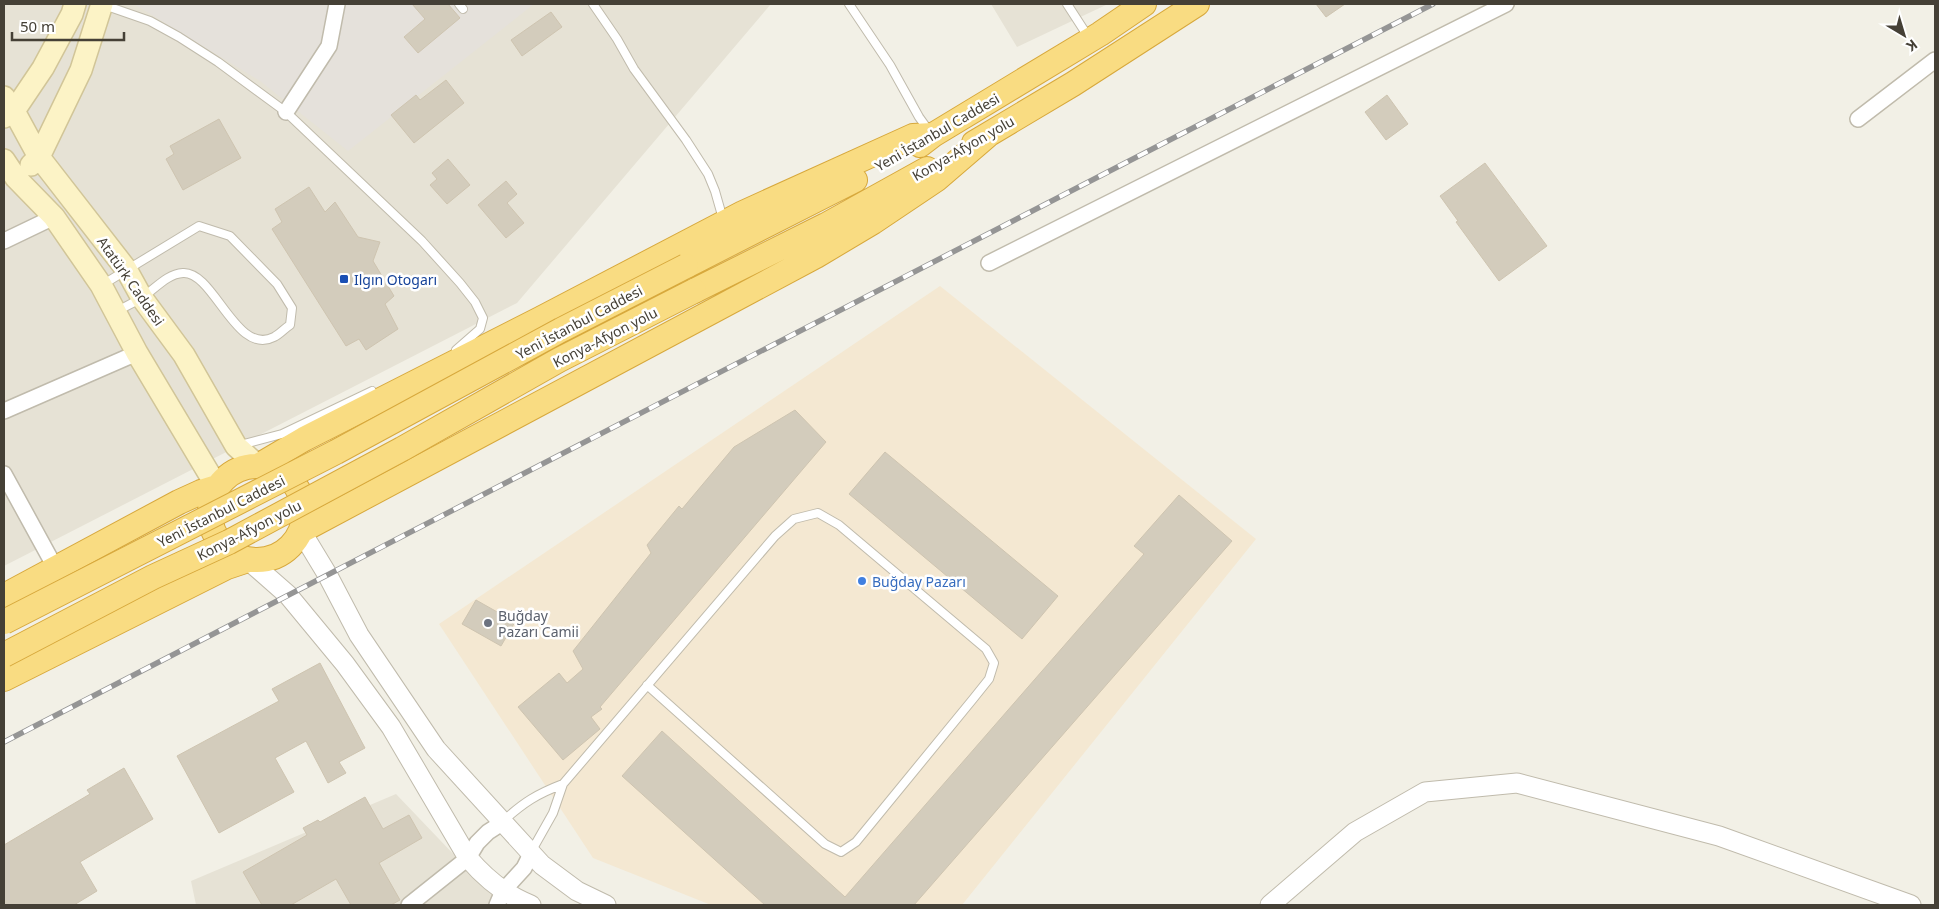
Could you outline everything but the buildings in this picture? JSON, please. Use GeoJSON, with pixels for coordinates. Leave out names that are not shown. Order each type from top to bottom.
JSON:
{"type":"FeatureCollection","features":[{"type":"Feature","properties":{"kind":"highway","name":"Yeni İstanbul Caddesi"},"geometry":{"type":"LineString","coordinates":[[4,622],[336,452],[561,330],[916,148],[933,135],[1090,40],[1144,4]]}},
{"type":"Feature","properties":{"kind":"highway","name":"Konya-Afyon yolu"},"geometry":{"type":"LineString","coordinates":[[4,655],[152,577],[229,542],[559,360],[826,225],[987,136],[1073,84],[1196,4]]}},
{"type":"Feature","properties":{"kind":"highway"},"geometry":{"type":"LineString","coordinates":[[258,466],[304,439],[743,213],[913,136],[933,135]]}},
{"type":"Feature","properties":{"kind":"highway"},"geometry":{"type":"LineString","coordinates":[[301,531],[816,256],[873,222],[936,179],[987,136]]}},
{"type":"Feature","properties":{"kind":"highway"},"geometry":{"type":"LineString","coordinates":[[4,679],[218,572],[248,560],[264,560],[280,555],[292,545],[301,531],[305,513],[301,495],[291,480],[276,469],[258,466],[242,468],[228,476],[217,487],[210,504],[210,523],[218,540],[231,553],[248,560]]}},
{"type":"Feature","properties":{"kind":"highway"},"geometry":{"type":"LineString","coordinates":[[4,596],[179,502],[217,487]]}},
{"type":"Feature","properties":{"kind":"main road"},"geometry":{"type":"LineString","coordinates":[[7,108],[43,68],[72,14],[75,4]]}},
{"type":"Feature","properties":{"kind":"main road"},"geometry":{"type":"LineString","coordinates":[[16,178],[39,157],[81,70],[102,4]]}},
{"type":"Feature","properties":{"kind":"main road","name":"Atatürk Caddesi"},"geometry":{"type":"LineString","coordinates":[[7,108],[39,157],[126,269],[142,298],[184,355],[236,446],[258,466]]}},
{"type":"Feature","properties":{"kind":"main road","name":"Atatürk Caddesi"},"geometry":{"type":"LineString","coordinates":[[4,160],[16,178],[54,217],[101,285],[137,353],[217,487]]}},
{"type":"Feature","properties":{"kind":"street"},"geometry":{"type":"LineString","coordinates":[[286,112],[329,46],[337,4]]}},
{"type":"Feature","properties":{"kind":"street"},"geometry":{"type":"LineString","coordinates":[[990,263],[1506,4]]}},
{"type":"Feature","properties":{"kind":"street"},"geometry":{"type":"LineString","coordinates":[[1858,119],[1935,60]]}},
{"type":"Feature","properties":{"kind":"street"},"geometry":{"type":"LineString","coordinates":[[4,241],[54,217]]}},
{"type":"Feature","properties":{"kind":"street"},"geometry":{"type":"LineString","coordinates":[[4,411],[137,353]]}},
{"type":"Feature","properties":{"kind":"street"},"geometry":{"type":"LineString","coordinates":[[4,474],[56,569]]}},
{"type":"Feature","properties":{"kind":"street"},"geometry":{"type":"LineString","coordinates":[[301,531],[327,574],[359,635],[436,749],[530,854],[577,891],[606,905]]}},
{"type":"Feature","properties":{"kind":"street"},"geometry":{"type":"LineString","coordinates":[[248,560],[288,595],[345,664],[391,727],[468,858],[500,898],[531,905]]}},
{"type":"Feature","properties":{"kind":"street"},"geometry":{"type":"LineString","coordinates":[[1270,905],[1355,832],[1426,792],[1516,783],[1719,836],[1911,905]]}},
{"type":"Feature","properties":{"kind":"street"},"geometry":{"type":"LineString","coordinates":[[409,905],[468,858],[477,843],[488,832],[502,823]]}},
{"type":"Feature","properties":{"kind":"street"},"geometry":{"type":"LineString","coordinates":[[500,898],[524,868],[530,854]]}},
{"type":"Feature","properties":{"kind":"lane"},"geometry":{"type":"LineString","coordinates":[[102,4],[150,22],[179,36],[286,112],[422,241],[460,283],[474,302],[494,342]]}},
{"type":"Feature","properties":{"kind":"lane"},"geometry":{"type":"LineString","coordinates":[[594,4],[634,69],[686,140],[708,174],[724,224]]}},
{"type":"Feature","properties":{"kind":"lane"},"geometry":{"type":"LineString","coordinates":[[849,4],[890,66],[919,117],[933,135]]}},
{"type":"Feature","properties":{"kind":"lane"},"geometry":{"type":"LineString","coordinates":[[1067,4],[1090,40]]}},
{"type":"Feature","properties":{"kind":"lane"},"geometry":{"type":"LineString","coordinates":[[101,285],[199,226],[230,236],[277,284],[292,308],[290,325],[273,338],[258,339],[241,331],[197,276],[184,273],[171,275],[142,298],[116,311]]}},
{"type":"Feature","properties":{"kind":"lane"},"geometry":{"type":"LineString","coordinates":[[451,352],[460,348],[480,329],[483,318]]}},
{"type":"Feature","properties":{"kind":"lane"},"geometry":{"type":"LineString","coordinates":[[236,446],[282,434],[376,389]]}},
{"type":"Feature","properties":{"kind":"lane"},"geometry":{"type":"LineString","coordinates":[[530,854],[543,833],[564,784],[648,685],[775,536],[794,519],[818,513],[839,525],[986,649],[994,663],[989,679],[974,699],[856,842],[841,852],[825,844],[648,685]]}},
{"type":"Feature","properties":{"kind":"lane"},"geometry":{"type":"LineString","coordinates":[[502,823],[519,807],[536,795],[564,784]]}},
{"type":"Feature","properties":{"kind":"shaded area"},"geometry":{"type":"Polygon","coordinates":[[[4,4],[771,4],[517,303],[4,566],[4,4]]]}},
{"type":"Feature","properties":{"kind":"shaded area"},"geometry":{"type":"Polygon","coordinates":[[[134,4],[534,4],[348,151],[260,81],[134,4]]]}},
{"type":"Feature","properties":{"kind":"shaded area"},"geometry":{"type":"Polygon","coordinates":[[[991,4],[1108,4],[1017,47],[991,4]]]}},
{"type":"Feature","properties":{"kind":"shaded area","name":"Buğday Pazarı"},"geometry":{"type":"Polygon","coordinates":[[[940,286],[1256,539],[962,905],[711,905],[593,858],[439,624],[940,286]]]}},
{"type":"Feature","properties":{"kind":"shaded area"},"geometry":{"type":"Polygon","coordinates":[[[396,794],[502,905],[196,905],[191,881],[396,794]]]}},
{"type":"Feature","properties":{"kind":"railway"},"geometry":{"type":"LineString","coordinates":[[4,742],[1433,4]]}},
{"type":"Feature","properties":{"kind":"place","name":"Ilgın Otogarı"},"geometry":{"type":"Point","coordinates":[344,279]}},
{"type":"Feature","properties":{"kind":"place","name":"Buğday Pazarı"},"geometry":{"type":"Point","coordinates":[862,581]}},
{"type":"Feature","properties":{"kind":"place","name":"Buğday Pazarı Camii"},"geometry":{"type":"Point","coordinates":[488,623]}}]}
